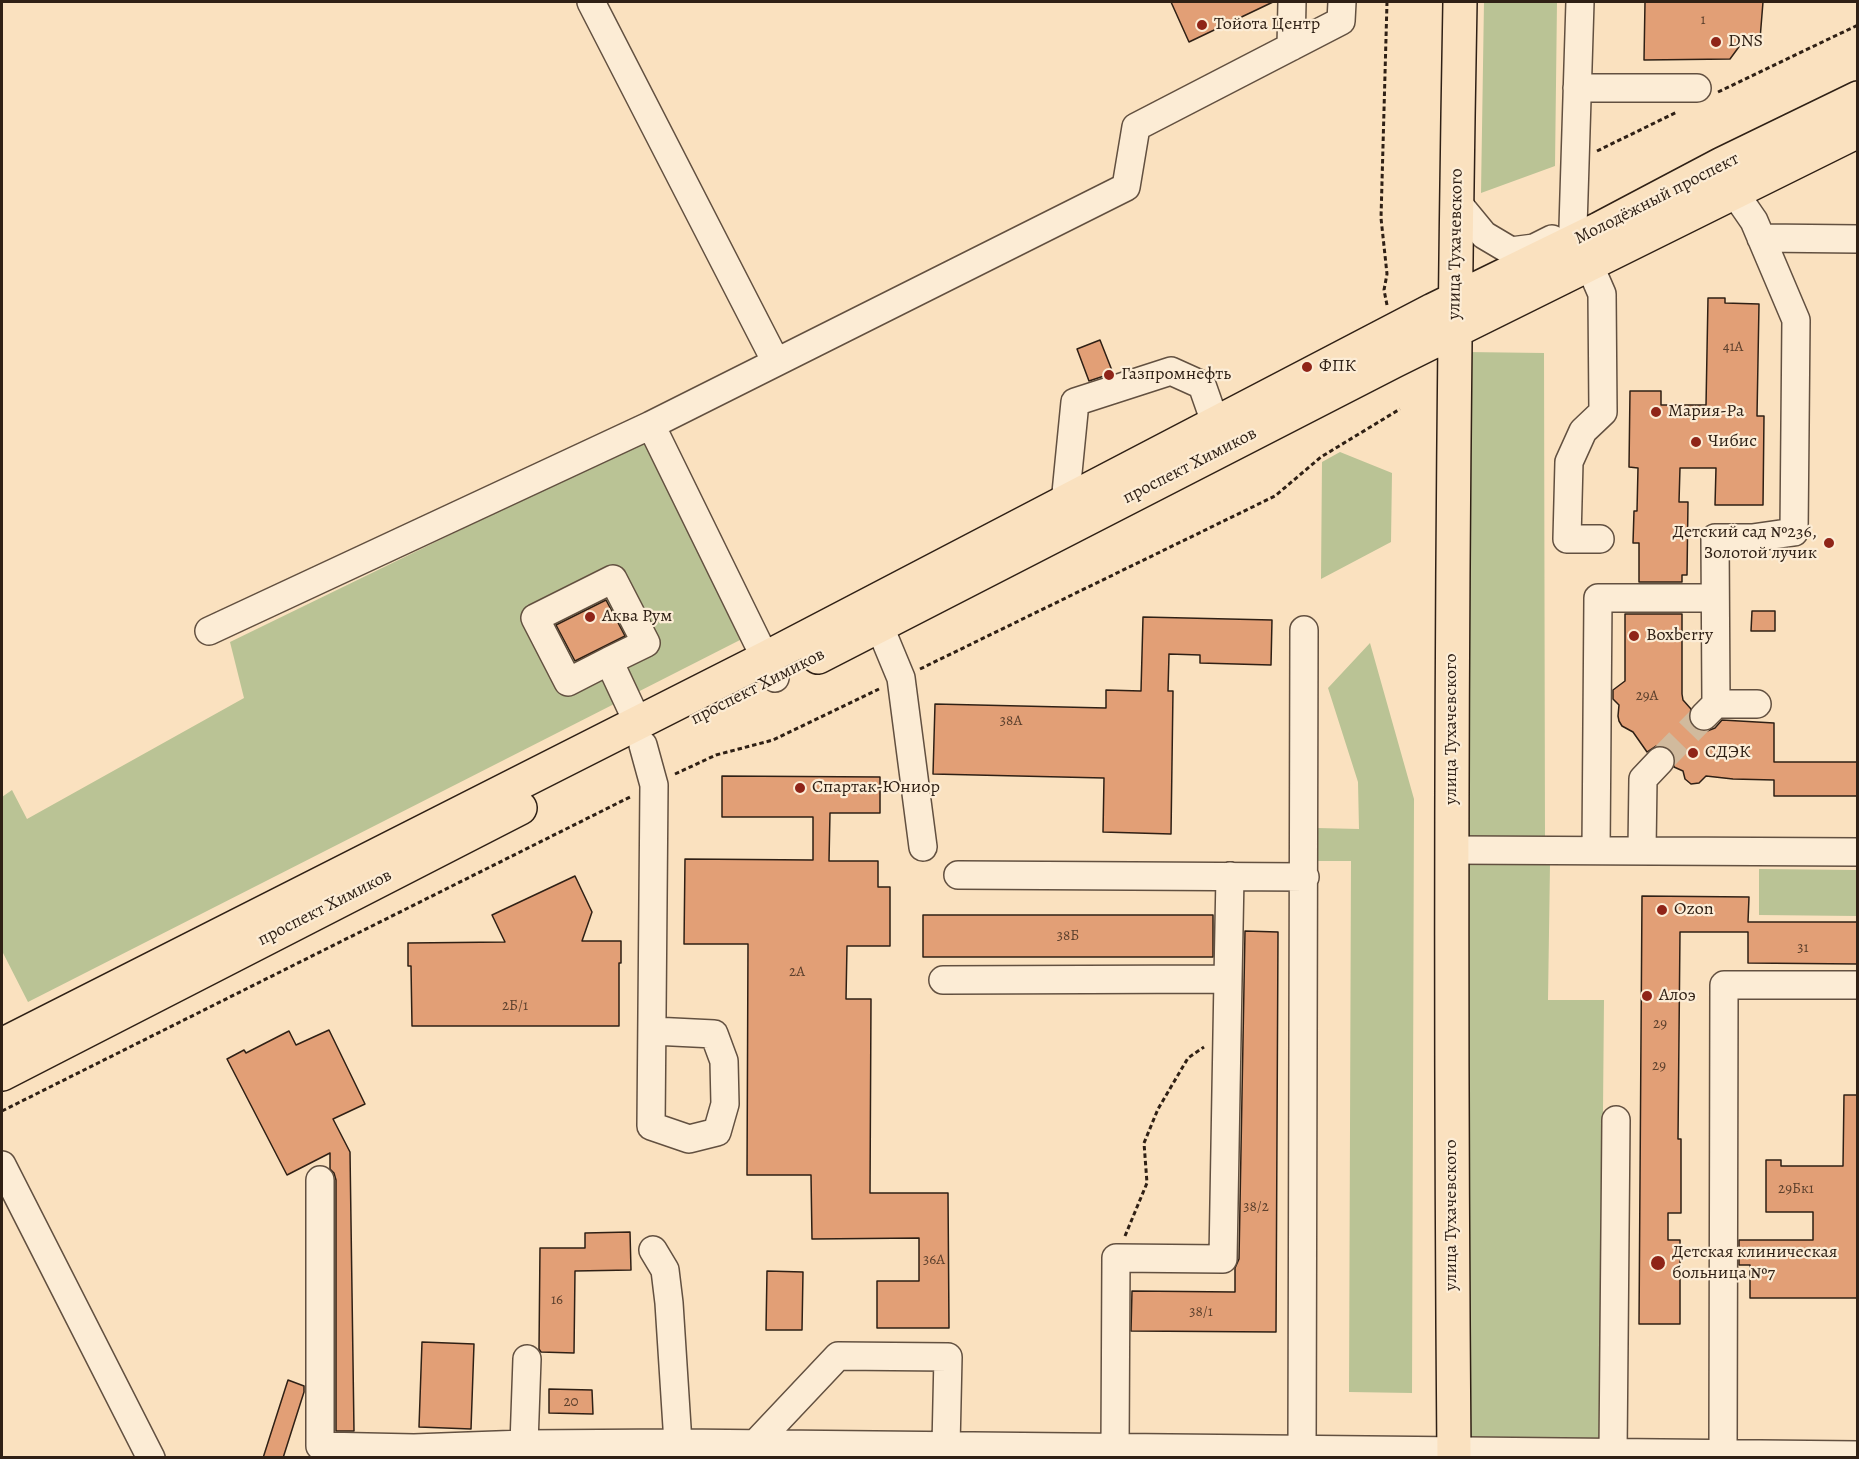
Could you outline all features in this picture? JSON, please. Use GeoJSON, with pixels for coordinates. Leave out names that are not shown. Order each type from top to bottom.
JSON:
{"type":"FeatureCollection","features":[{"type":"Feature","properties":{"kind":"main road","name":"улица Тухачевского"},"geometry":{"type":"LineString","coordinates":[[1439,2],[1451,850],[1443,1455]]}},
{"type":"Feature","properties":{"kind":"main road","name":"улица Тухачевского"},"geometry":{"type":"LineString","coordinates":[[1443,1455],[1444,321],[1456,201],[1460,2]]}},
{"type":"Feature","properties":{"kind":"main road","name":"Молодёжный проспект"},"geometry":{"type":"LineString","coordinates":[[1444,321],[1586,228],[1857,98]]}},
{"type":"Feature","properties":{"kind":"main road","name":"Молодёжный проспект"},"geometry":{"type":"LineString","coordinates":[[1514,300],[1857,131]]}},
{"type":"Feature","properties":{"kind":"main road","name":"проспект Химиков"},"geometry":{"type":"LineString","coordinates":[[2,1074],[641,734],[770,668],[1065,503],[1216,425],[1444,321],[1514,300]]}},
{"type":"Feature","properties":{"kind":"main road","name":"проспект Химиков"},"geometry":{"type":"LineString","coordinates":[[770,668],[879,625],[1444,321]]}},
{"type":"Feature","properties":{"kind":"main road","name":"проспект Химиков"},"geometry":{"type":"LineString","coordinates":[[2,1045],[641,734]]}},
{"type":"Feature","properties":{"kind":"street"},"geometry":{"type":"LineString","coordinates":[[591,2],[776,362]]}},
{"type":"Feature","properties":{"kind":"street"},"geometry":{"type":"LineString","coordinates":[[1291,46],[1292,2]]}},
{"type":"Feature","properties":{"kind":"street"},"geometry":{"type":"LineString","coordinates":[[209,632],[651,425],[1126,187],[1136,127],[1341,21],[1342,2]]}},
{"type":"Feature","properties":{"kind":"street"},"geometry":{"type":"LineString","coordinates":[[1456,201],[1484,235],[1511,251],[1534,248],[1586,228],[1577,88],[1580,2]]}},
{"type":"Feature","properties":{"kind":"street"},"geometry":{"type":"LineString","coordinates":[[1577,88],[1697,88]]}},
{"type":"Feature","properties":{"kind":"street"},"geometry":{"type":"LineString","coordinates":[[1734,192],[1754,221],[1796,320],[1794,532],[1752,538],[1715,538],[1710,710],[1757,704]]}},
{"type":"Feature","properties":{"kind":"street"},"geometry":{"type":"LineString","coordinates":[[1761,238],[1857,239]]}},
{"type":"Feature","properties":{"kind":"street"},"geometry":{"type":"LineString","coordinates":[[1589,264],[1602,294],[1603,412],[1583,431],[1569,462],[1567,539],[1600,539]]}},
{"type":"Feature","properties":{"kind":"street"},"geometry":{"type":"LineString","coordinates":[[1065,503],[1075,402],[1171,371],[1202,385],[1216,425]]}},
{"type":"Feature","properties":{"kind":"street"},"geometry":{"type":"LineString","coordinates":[[651,425],[770,668]]}},
{"type":"Feature","properties":{"kind":"street"},"geometry":{"type":"LineString","coordinates":[[1596,850],[1598,598],[1714,598]]}},
{"type":"Feature","properties":{"kind":"street"},"geometry":{"type":"LineString","coordinates":[[879,625],[901,678],[923,847]]}},
{"type":"Feature","properties":{"kind":"street"},"geometry":{"type":"LineString","coordinates":[[1302,1450],[1305,630]]}},
{"type":"Feature","properties":{"kind":"street"},"geometry":{"type":"LineString","coordinates":[[609,661],[641,734],[654,785],[653,1032]]}},
{"type":"Feature","properties":{"kind":"street"},"geometry":{"type":"LineString","coordinates":[[1642,850],[1643,779],[1660,761]]}},
{"type":"Feature","properties":{"kind":"street"},"geometry":{"type":"LineString","coordinates":[[1451,850],[1857,852]]}},
{"type":"Feature","properties":{"kind":"street"},"geometry":{"type":"LineString","coordinates":[[958,875],[1305,877]]}},
{"type":"Feature","properties":{"kind":"street"},"geometry":{"type":"LineString","coordinates":[[1115,1448],[1116,1258],[1223,1259],[1230,876]]}},
{"type":"Feature","properties":{"kind":"street"},"geometry":{"type":"LineString","coordinates":[[943,980],[1228,979]]}},
{"type":"Feature","properties":{"kind":"street"},"geometry":{"type":"LineString","coordinates":[[1723,1453],[1724,985],[1857,985]]}},
{"type":"Feature","properties":{"kind":"street"},"geometry":{"type":"LineString","coordinates":[[1613,1453],[1616,1120]]}},
{"type":"Feature","properties":{"kind":"street"},"geometry":{"type":"LineString","coordinates":[[3,1167],[9,1198],[151,1458]]}},
{"type":"Feature","properties":{"kind":"street"},"geometry":{"type":"LineString","coordinates":[[320,1180],[320,1446],[411,1453],[524,1444],[677,1450],[755,1444],[1302,1450],[1443,1455],[1723,1453],[1857,1455]]}},
{"type":"Feature","properties":{"kind":"street"},"geometry":{"type":"LineString","coordinates":[[653,1250],[665,1270],[669,1303],[677,1450]]}},
{"type":"Feature","properties":{"kind":"street"},"geometry":{"type":"LineString","coordinates":[[755,1444],[838,1356],[948,1357],[946,1446]]}},
{"type":"Feature","properties":{"kind":"street"},"geometry":{"type":"LineString","coordinates":[[524,1444],[527,1359]]}},
{"type":"Feature","properties":{"kind":"path"},"geometry":{"type":"LineString","coordinates":[[1387,2],[1381,218],[1387,274],[1384,290],[1387,308]]}},
{"type":"Feature","properties":{"kind":"path"},"geometry":{"type":"LineString","coordinates":[[1307,469],[1400,409]]}},
{"type":"Feature","properties":{"kind":"path"},"geometry":{"type":"LineString","coordinates":[[1116,1258],[1147,1183],[1144,1143],[1158,1109],[1188,1058],[1227,1030]]}},
{"type":"Feature","properties":{"kind":"green space"},"geometry":{"type":"Polygon","coordinates":[[[1484,2],[1557,2],[1555,166],[1481,193],[1484,2]]]}},
{"type":"Feature","properties":{"kind":"green space"},"geometry":{"type":"Polygon","coordinates":[[[1466,352],[1544,353],[1545,839],[1466,839],[1466,352]]]}},
{"type":"Feature","properties":{"kind":"green space"},"geometry":{"type":"Polygon","coordinates":[[[645,440],[740,640],[28,1002],[2,951],[2,797],[12,790],[27,819],[244,698],[230,642],[645,440]]]}},
{"type":"Feature","properties":{"kind":"green space"},"geometry":{"type":"Polygon","coordinates":[[[1340,452],[1392,473],[1391,542],[1321,579],[1322,462],[1340,452]]]}},
{"type":"Feature","properties":{"kind":"green space"},"geometry":{"type":"Polygon","coordinates":[[[1370,643],[1414,799],[1412,1393],[1349,1392],[1351,861],[1317,861],[1317,828],[1359,829],[1358,782],[1328,688],[1370,643]]]}},
{"type":"Feature","properties":{"kind":"green space"},"geometry":{"type":"Polygon","coordinates":[[[1465,863],[1550,864],[1548,1000],[1604,1000],[1600,1439],[1460,1438],[1465,863]]]}},
{"type":"Feature","properties":{"kind":"green space"},"geometry":{"type":"Polygon","coordinates":[[[1759,869],[1857,870],[1857,916],[1759,915],[1759,869]]]}},
{"type":"Feature","properties":{"kind":"building","name":"Тойота Центр"},"geometry":{"type":"Polygon","coordinates":[[[1171,2],[1273,2],[1189,42],[1171,2]]]}},
{"type":"Feature","properties":{"kind":"building"},"geometry":{"type":"Polygon","coordinates":[[[1645,2],[1763,2],[1760,39],[1741,44],[1730,59],[1644,60],[1645,2]]]}},
{"type":"Feature","properties":{"kind":"building"},"geometry":{"type":"Polygon","coordinates":[[[1708,298],[1725,298],[1725,303],[1759,304],[1757,416],[1764,416],[1763,505],[1715,505],[1716,468],[1680,468],[1679,502],[1688,502],[1687,575],[1682,575],[1682,582],[1639,582],[1639,543],[1633,543],[1634,511],[1637,511],[1638,468],[1629,467],[1630,391],[1661,391],[1661,405],[1706,405],[1708,298]]]}},
{"type":"Feature","properties":{"kind":"building"},"geometry":{"type":"Polygon","coordinates":[[[1100,340],[1113,373],[1089,381],[1077,349],[1100,340]]]}},
{"type":"Feature","properties":{"kind":"building"},"geometry":{"type":"Polygon","coordinates":[[[606,600],[625,636],[575,661],[556,625],[606,600]]]}},
{"type":"Feature","properties":{"kind":"building"},"geometry":{"type":"Polygon","coordinates":[[[1752,611],[1775,611],[1775,631],[1751,631],[1752,611]]]}},
{"type":"Feature","properties":{"kind":"building"},"geometry":{"type":"Polygon","coordinates":[[[1625,614],[1682,614],[1682,694],[1683,700],[1691,709],[1689,719],[1693,728],[1707,731],[1715,728],[1722,720],[1774,723],[1774,762],[1857,762],[1857,796],[1774,796],[1774,780],[1706,776],[1699,783],[1691,784],[1685,779],[1683,771],[1674,767],[1675,757],[1670,749],[1656,746],[1647,752],[1633,732],[1622,726],[1618,716],[1619,705],[1613,699],[1613,690],[1625,681],[1625,614]]]}},
{"type":"Feature","properties":{"kind":"building"},"geometry":{"type":"Polygon","coordinates":[[[1143,617],[1272,620],[1271,665],[1200,663],[1200,655],[1169,654],[1168,691],[1173,691],[1171,834],[1103,832],[1104,778],[933,774],[935,704],[1106,708],[1106,690],[1141,691],[1143,617]]]}},
{"type":"Feature","properties":{"kind":"building"},"geometry":{"type":"Polygon","coordinates":[[[722,776],[880,777],[880,813],[830,813],[829,861],[878,861],[878,887],[890,887],[890,946],[847,946],[846,999],[871,999],[870,1193],[948,1193],[949,1328],[877,1328],[877,1281],[919,1281],[919,1238],[812,1239],[811,1175],[747,1175],[748,944],[684,944],[685,859],[813,860],[813,817],[722,817],[722,776]]]}},
{"type":"Feature","properties":{"kind":"building"},"geometry":{"type":"Polygon","coordinates":[[[575,876],[592,912],[582,941],[621,941],[619,1026],[412,1026],[411,966],[408,966],[408,943],[505,942],[492,915],[575,876]]]}},
{"type":"Feature","properties":{"kind":"building"},"geometry":{"type":"Polygon","coordinates":[[[1642,896],[1749,897],[1748,922],[1857,922],[1857,964],[1748,963],[1748,932],[1680,932],[1678,1139],[1681,1139],[1681,1213],[1668,1213],[1668,1240],[1680,1240],[1680,1324],[1639,1324],[1642,896]]]}},
{"type":"Feature","properties":{"kind":"building"},"geometry":{"type":"Polygon","coordinates":[[[923,915],[1213,915],[1213,957],[923,957],[923,915]]]}},
{"type":"Feature","properties":{"kind":"building"},"geometry":{"type":"Polygon","coordinates":[[[1245,931],[1278,932],[1276,1332],[1131,1331],[1132,1291],[1235,1292],[1235,1268],[1239,1259],[1245,931]]]}},
{"type":"Feature","properties":{"kind":"building"},"geometry":{"type":"Polygon","coordinates":[[[329,1030],[365,1104],[333,1119],[350,1152],[354,1431],[336,1431],[336,1180],[330,1169],[330,1153],[287,1175],[227,1059],[244,1050],[246,1053],[289,1031],[296,1045],[329,1030]]]}},
{"type":"Feature","properties":{"kind":"building"},"geometry":{"type":"Polygon","coordinates":[[[1844,1095],[1857,1095],[1857,1298],[1750,1298],[1750,1265],[1739,1265],[1739,1240],[1813,1240],[1813,1212],[1766,1212],[1766,1160],[1781,1160],[1781,1166],[1843,1166],[1844,1095]]]}},
{"type":"Feature","properties":{"kind":"building"},"geometry":{"type":"Polygon","coordinates":[[[630,1232],[631,1270],[575,1271],[574,1353],[541,1352],[539,1349],[540,1248],[585,1248],[585,1233],[630,1232]]]}},
{"type":"Feature","properties":{"kind":"building"},"geometry":{"type":"Polygon","coordinates":[[[767,1271],[803,1272],[802,1330],[766,1330],[767,1271]]]}},
{"type":"Feature","properties":{"kind":"building"},"geometry":{"type":"Polygon","coordinates":[[[422,1342],[474,1344],[471,1429],[419,1427],[422,1342]]]}},
{"type":"Feature","properties":{"kind":"building"},"geometry":{"type":"Polygon","coordinates":[[[288,1380],[304,1386],[304,1392],[283,1458],[263,1458],[288,1380]]]}},
{"type":"Feature","properties":{"kind":"building"},"geometry":{"type":"Polygon","coordinates":[[[549,1389],[592,1390],[593,1414],[549,1413],[549,1389]]]}},
{"type":"Feature","properties":{"kind":"tunnel"},"geometry":{"type":"LineString","coordinates":[[1660,761],[1704,716]]}},
{"type":"Feature","properties":{"kind":"place","name":"Тойота Центр"},"geometry":{"type":"Point","coordinates":[1202,25]}},
{"type":"Feature","properties":{"kind":"place","name":"DNS"},"geometry":{"type":"Point","coordinates":[1716,42]}},
{"type":"Feature","properties":{"kind":"place","name":"ФПК"},"geometry":{"type":"Point","coordinates":[1307,367]}},
{"type":"Feature","properties":{"kind":"place","name":"Газпромнефть"},"geometry":{"type":"Point","coordinates":[1109,375]}},
{"type":"Feature","properties":{"kind":"place","name":"Мария-Ра"},"geometry":{"type":"Point","coordinates":[1656,412]}},
{"type":"Feature","properties":{"kind":"place","name":"Чибис"},"geometry":{"type":"Point","coordinates":[1696,442]}},
{"type":"Feature","properties":{"kind":"place","name":"Детский сад №236, Золотой лучик"},"geometry":{"type":"Point","coordinates":[1829,543]}},
{"type":"Feature","properties":{"kind":"place","name":"Аква Рум"},"geometry":{"type":"Point","coordinates":[590,617]}},
{"type":"Feature","properties":{"kind":"place","name":"Boxberry"},"geometry":{"type":"Point","coordinates":[1634,636]}},
{"type":"Feature","properties":{"kind":"place","name":"СДЭК"},"geometry":{"type":"Point","coordinates":[1693,753]}},
{"type":"Feature","properties":{"kind":"place","name":"Спартак-Юниор"},"geometry":{"type":"Point","coordinates":[800,788]}},
{"type":"Feature","properties":{"kind":"place","name":"Ozon"},"geometry":{"type":"Point","coordinates":[1662,910]}},
{"type":"Feature","properties":{"kind":"place","name":"Алоэ"},"geometry":{"type":"Point","coordinates":[1647,996]}},
{"type":"Feature","properties":{"kind":"place","name":"Детская клиническая больница №7"},"geometry":{"type":"Point","coordinates":[1658,1263]}}]}
